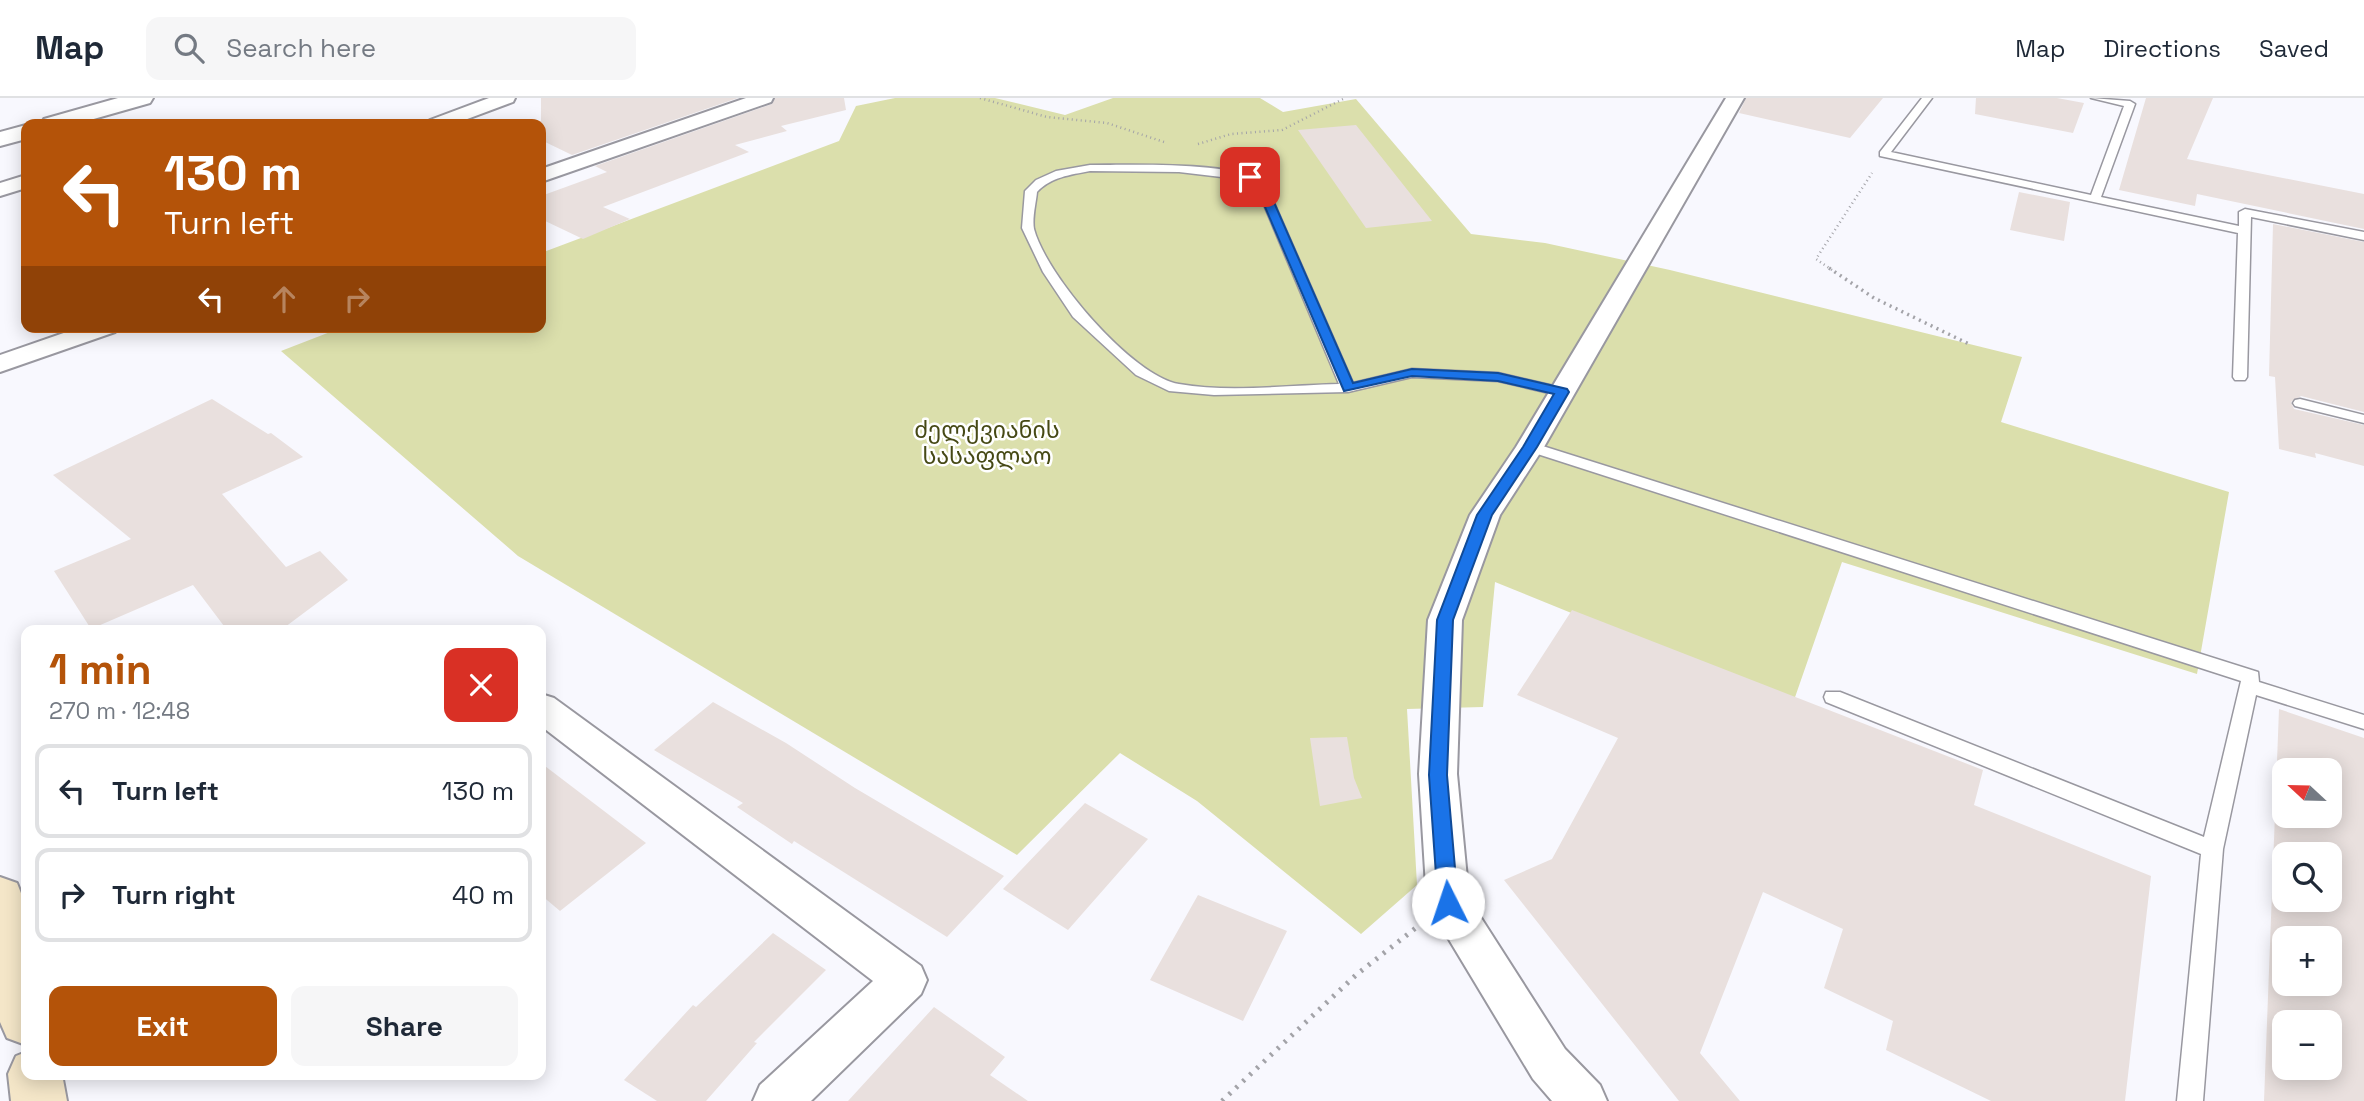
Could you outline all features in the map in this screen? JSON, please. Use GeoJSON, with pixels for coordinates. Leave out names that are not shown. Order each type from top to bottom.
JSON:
{"type":"FeatureCollection","features":[{"type":"Feature","properties":{"kind":"main road"},"geometry":{"type":"LineString","coordinates":[[0,897],[21,981]]}},
{"type":"Feature","properties":{"kind":"main road"},"geometry":{"type":"LineString","coordinates":[[35,1080],[39,1101]]}},
{"type":"Feature","properties":{"kind":"street"},"geometry":{"type":"LineString","coordinates":[[69,119],[142,98]]}},
{"type":"Feature","properties":{"kind":"street"},"geometry":{"type":"LineString","coordinates":[[450,119],[506,98]]}},
{"type":"Feature","properties":{"kind":"street"},"geometry":{"type":"LineString","coordinates":[[546,174],[764,98]]}},
{"type":"Feature","properties":{"kind":"street"},"geometry":{"type":"LineString","coordinates":[[1583,1101],[1549,1064],[1448,903],[1438,775],[1445,620],[1485,515],[1530,447],[1735,98]]}},
{"type":"Feature","properties":{"kind":"street"},"geometry":{"type":"LineString","coordinates":[[0,139],[21,133]]}},
{"type":"Feature","properties":{"kind":"street"},"geometry":{"type":"LineString","coordinates":[[0,190],[21,183]]}},
{"type":"Feature","properties":{"kind":"street"},"geometry":{"type":"LineString","coordinates":[[0,364],[89,333]]}},
{"type":"Feature","properties":{"kind":"street"},"geometry":{"type":"LineString","coordinates":[[546,711],[905,980],[777,1101]]}},
{"type":"Feature","properties":{"kind":"lane"},"geometry":{"type":"LineString","coordinates":[[1927,98],[1884,154],[2245,231]]}},
{"type":"Feature","properties":{"kind":"lane"},"geometry":{"type":"LineString","coordinates":[[2095,199],[2130,104],[2096,98]]}},
{"type":"Feature","properties":{"kind":"lane"},"geometry":{"type":"LineString","coordinates":[[1348,388],[1261,184],[1250,177],[1179,169],[1080,170],[1060,173],[1040,182],[1031,191],[1028,228],[1049,272],[1078,314],[1141,372],[1174,388],[1214,391],[1348,388],[1412,373],[1498,377],[1562,392]]}},
{"type":"Feature","properties":{"kind":"lane"},"geometry":{"type":"LineString","coordinates":[[2240,377],[2245,212],[2364,236]]}},
{"type":"Feature","properties":{"kind":"lane"},"geometry":{"type":"LineString","coordinates":[[2300,403],[2364,419]]}},
{"type":"Feature","properties":{"kind":"lane"},"geometry":{"type":"LineString","coordinates":[[1530,447],[2251,677],[2212,849],[2190,1101]]}},
{"type":"Feature","properties":{"kind":"lane"},"geometry":{"type":"LineString","coordinates":[[2249,686],[2364,722]]}},
{"type":"Feature","properties":{"kind":"lane"},"geometry":{"type":"LineString","coordinates":[[1833,697],[2212,849]]}},
{"type":"Feature","properties":{"kind":"path"},"geometry":{"type":"LineString","coordinates":[[980,98],[1047,117],[1107,123],[1185,149],[1231,134],[1282,130],[1345,98]]}},
{"type":"Feature","properties":{"kind":"path"},"geometry":{"type":"LineString","coordinates":[[1179,169],[1185,149]]}},
{"type":"Feature","properties":{"kind":"path"},"geometry":{"type":"LineString","coordinates":[[1884,154],[1816,259],[1874,299],[1969,344]]}},
{"type":"Feature","properties":{"kind":"path"},"geometry":{"type":"LineString","coordinates":[[1222,1101],[1356,975],[1448,903]]}},
{"type":"Feature","properties":{"kind":"green space","name":"ძელქვიანის სასაფლაო"},"geometry":{"type":"Polygon","coordinates":[[[895,98],[995,98],[1065,115],[1113,98],[1260,98],[1283,112],[1356,99],[1471,234],[1545,243],[1670,270],[2022,357],[2001,422],[2229,492],[2197,674],[1842,562],[1793,703],[1495,582],[1483,707],[1407,709],[1417,885],[1361,934],[1197,801],[1120,753],[1017,855],[518,556],[281,351],[328,333],[546,333],[546,251],[839,141],[856,106],[895,98]]]}},
{"type":"Feature","properties":{"kind":"building"},"geometry":{"type":"Polygon","coordinates":[[[541,98],[738,98],[572,155],[546,142],[546,119],[541,119],[541,98]]]}},
{"type":"Feature","properties":{"kind":"building"},"geometry":{"type":"Polygon","coordinates":[[[775,98],[844,98],[846,110],[781,126],[787,131],[735,145],[749,152],[603,207],[630,219],[583,239],[546,221],[546,194],[607,172],[595,166],[772,104],[775,98]]]}},
{"type":"Feature","properties":{"kind":"building"},"geometry":{"type":"Polygon","coordinates":[[[1746,98],[1883,98],[1850,138],[1739,113],[1746,98]]]}},
{"type":"Feature","properties":{"kind":"building"},"geometry":{"type":"Polygon","coordinates":[[[1976,98],[2057,98],[2084,103],[2073,133],[1975,114],[1976,98]]]}},
{"type":"Feature","properties":{"kind":"building"},"geometry":{"type":"Polygon","coordinates":[[[2146,98],[2213,98],[2187,159],[2364,194],[2364,229],[2197,194],[2195,206],[2119,190],[2146,98]]]}},
{"type":"Feature","properties":{"kind":"building"},"geometry":{"type":"Polygon","coordinates":[[[1356,125],[1432,221],[1366,228],[1298,130],[1356,125]]]}},
{"type":"Feature","properties":{"kind":"building"},"geometry":{"type":"Polygon","coordinates":[[[2019,192],[2070,202],[2064,241],[2010,230],[2019,192]]]}},
{"type":"Feature","properties":{"kind":"building"},"geometry":{"type":"Polygon","coordinates":[[[2273,224],[2364,242],[2364,412],[2301,396],[2291,402],[2294,409],[2364,425],[2364,466],[2315,453],[2316,458],[2279,449],[2275,377],[2269,376],[2273,224]]]}},
{"type":"Feature","properties":{"kind":"building"},"geometry":{"type":"Polygon","coordinates":[[[212,399],[268,434],[271,433],[303,457],[222,494],[286,567],[320,551],[348,580],[288,625],[223,625],[193,585],[100,625],[88,625],[54,571],[131,539],[53,475],[212,399]]]}},
{"type":"Feature","properties":{"kind":"building"},"geometry":{"type":"Polygon","coordinates":[[[1572,610],[1983,770],[1974,805],[2151,876],[2125,1101],[1991,1101],[1886,1050],[1893,1021],[1824,988],[1843,929],[1763,892],[1700,1053],[1740,1101],[1679,1101],[1504,880],[1552,859],[1618,738],[1517,695],[1572,610]]]}},
{"type":"Feature","properties":{"kind":"building"},"geometry":{"type":"Polygon","coordinates":[[[713,702],[786,743],[855,788],[1004,876],[947,937],[794,841],[792,844],[737,807],[743,803],[654,750],[713,702]]]}},
{"type":"Feature","properties":{"kind":"building"},"geometry":{"type":"Polygon","coordinates":[[[2279,709],[2364,738],[2364,1101],[2264,1101],[2272,892],[2272,912],[2342,912],[2342,842],[2274,842],[2274,828],[2342,828],[2342,758],[2277,758],[2279,709]]]}},
{"type":"Feature","properties":{"kind":"building"},"geometry":{"type":"Polygon","coordinates":[[[1347,737],[1354,778],[1362,798],[1320,806],[1310,738],[1347,737]]]}},
{"type":"Feature","properties":{"kind":"building"},"geometry":{"type":"Polygon","coordinates":[[[546,767],[646,843],[560,911],[546,899],[546,767]]]}},
{"type":"Feature","properties":{"kind":"building"},"geometry":{"type":"Polygon","coordinates":[[[1085,803],[1148,839],[1068,930],[1003,889],[1085,803]]]}},
{"type":"Feature","properties":{"kind":"building"},"geometry":{"type":"Polygon","coordinates":[[[1198,895],[1287,931],[1243,1021],[1150,980],[1198,895]]]}},
{"type":"Feature","properties":{"kind":"building"},"geometry":{"type":"Polygon","coordinates":[[[773,933],[826,970],[754,1042],[757,1043],[706,1101],[657,1101],[624,1080],[693,1005],[696,1007],[773,933]]]}},
{"type":"Feature","properties":{"kind":"building"},"geometry":{"type":"Polygon","coordinates":[[[934,1007],[1005,1057],[990,1075],[1028,1101],[848,1101],[934,1007]]]}},
{"type":"Feature","properties":{"kind":"route"},"geometry":{"type":"LineString","coordinates":[[1250,177],[1261,184],[1348,388],[1412,373],[1498,377],[1562,392],[1485,515],[1445,620],[1438,775],[1448,903]]}}]}
